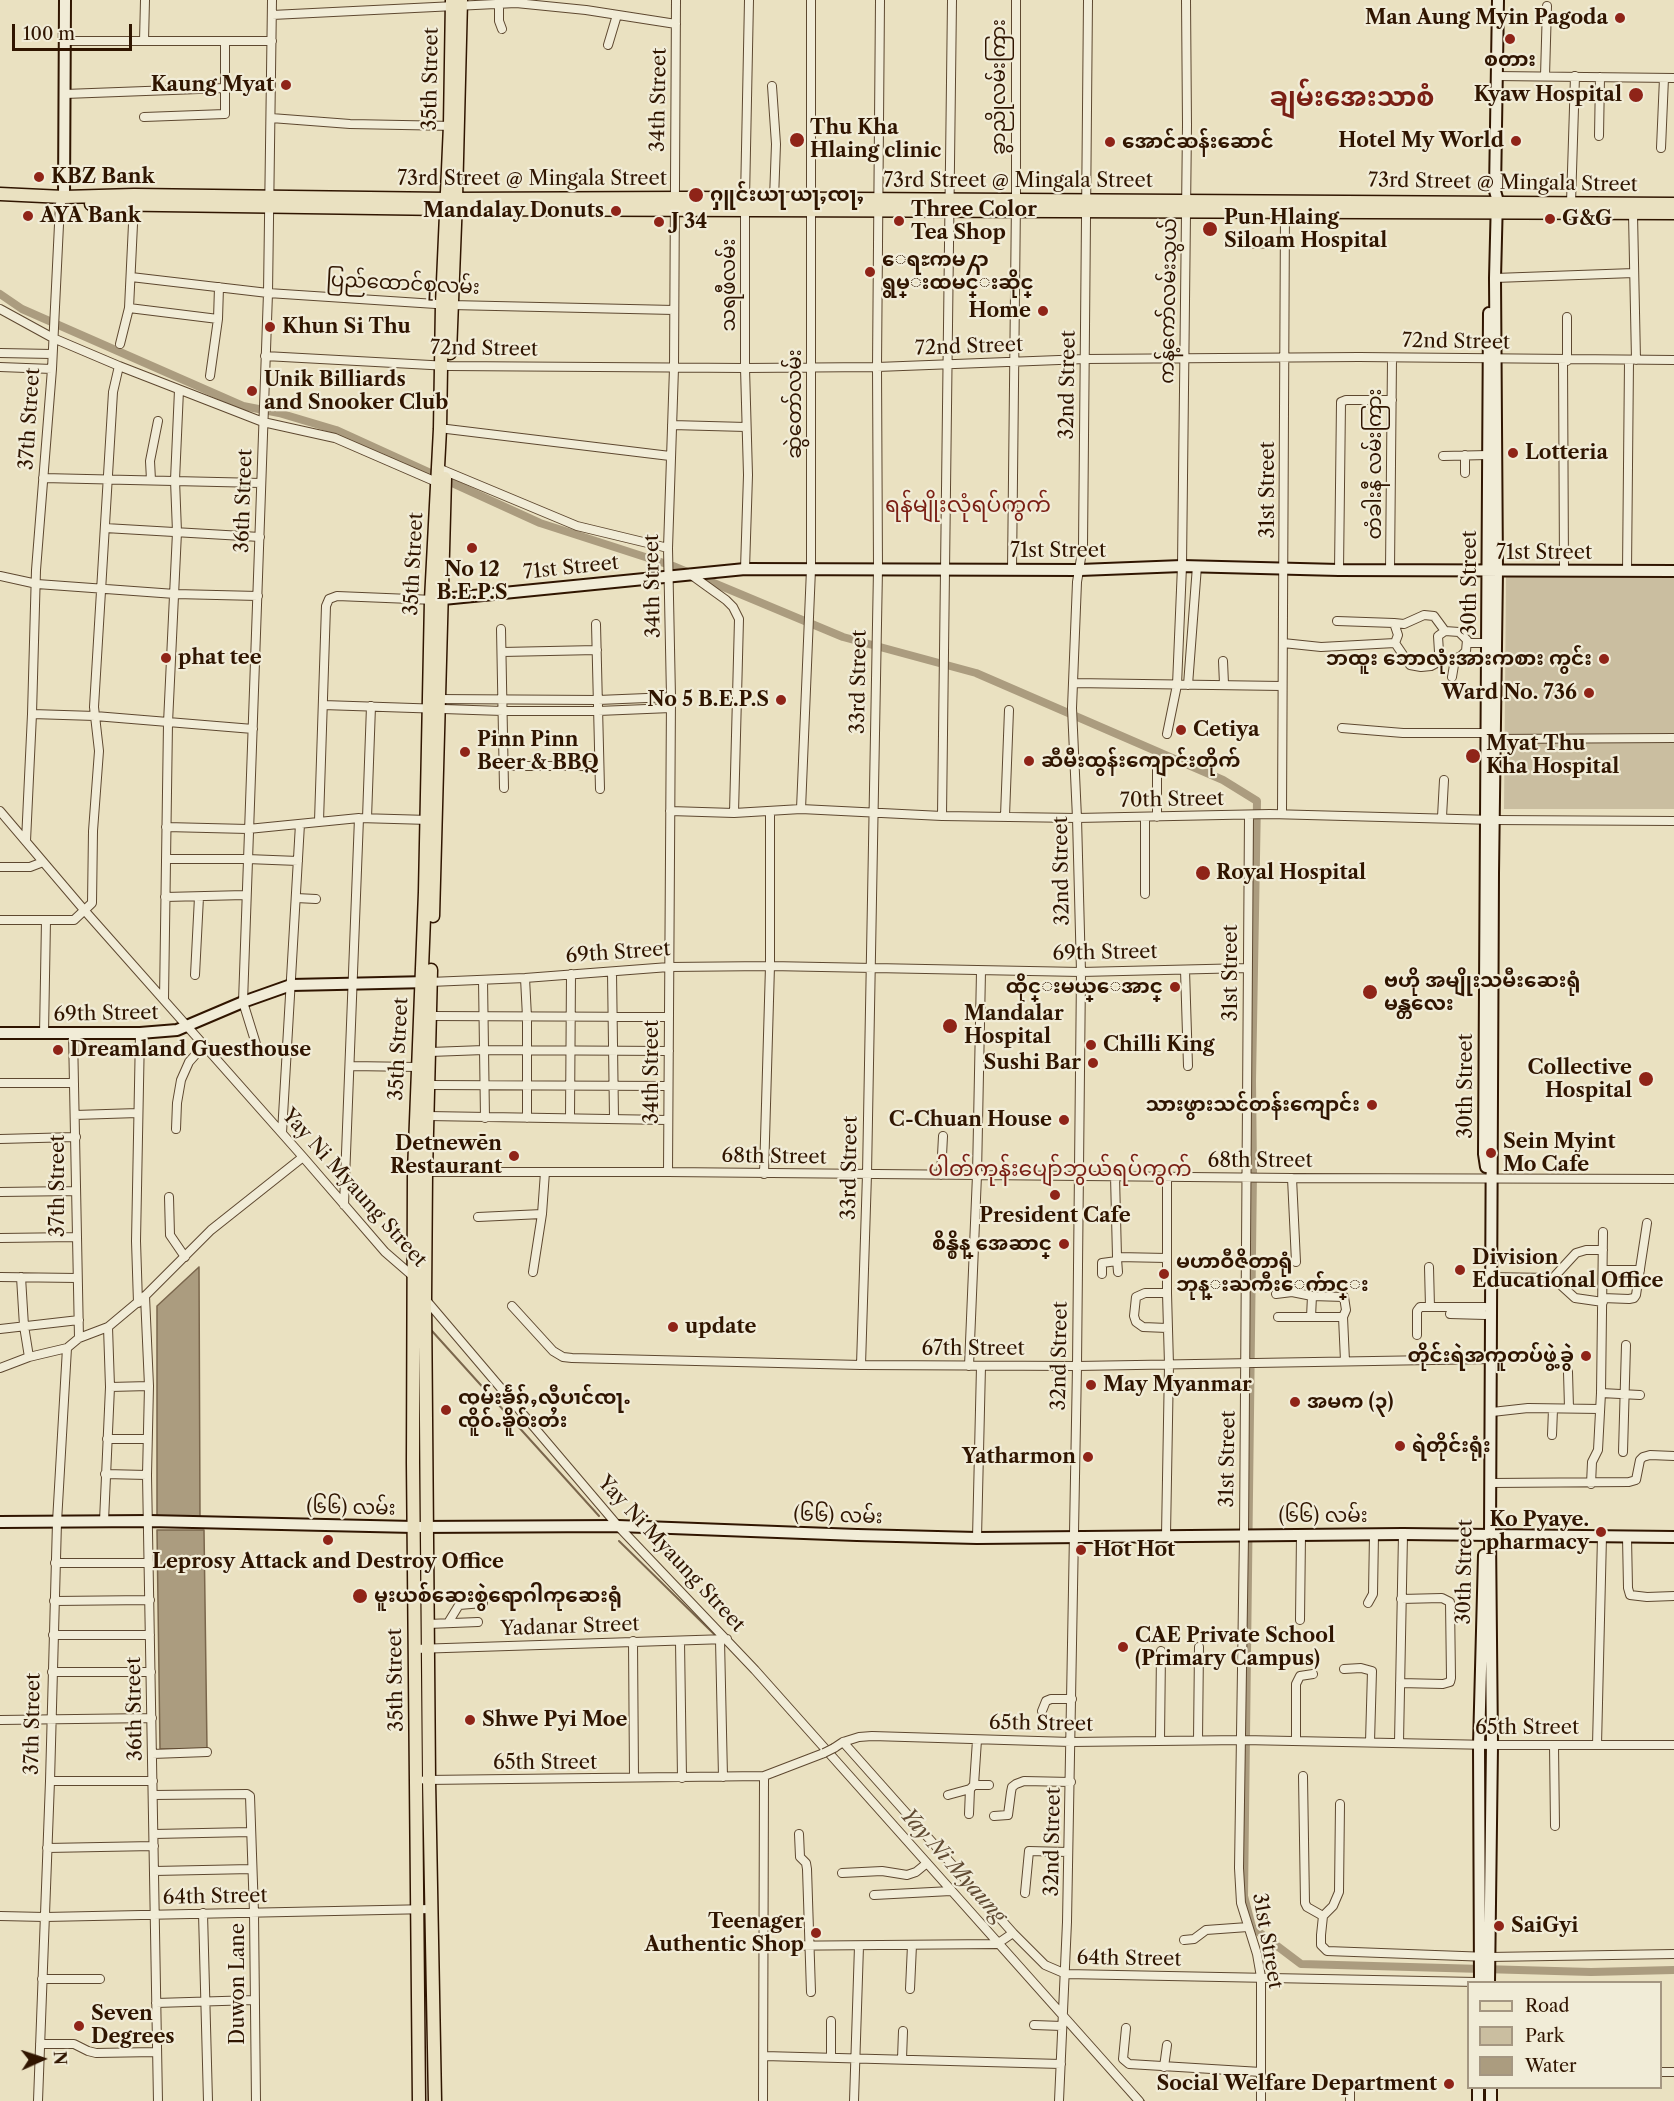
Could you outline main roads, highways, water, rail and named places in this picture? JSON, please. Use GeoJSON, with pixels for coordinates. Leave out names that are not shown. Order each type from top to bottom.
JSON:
{"type":"FeatureCollection","features":[{"type":"Feature","properties":{"kind":"main road","name":"37th Street"},"geometry":{"type":"LineString","coordinates":[[62,200],[65,0]]}},
{"type":"Feature","properties":{"kind":"main road","name":"30th Street"},"geometry":{"type":"LineString","coordinates":[[1484,1971],[1479,1745],[1486,1645],[1490,1178],[1488,1123],[1489,737],[1492,643],[1494,205],[1498,0]]}},
{"type":"Feature","properties":{"kind":"main road","name":"35th Street"},"geometry":{"type":"LineString","coordinates":[[435,2101],[431,1909],[423,1780],[421,1648],[414,1527],[425,1299],[418,1067],[426,982],[439,536],[452,204],[456,3]]}},
{"type":"Feature","properties":{"kind":"main road","name":"73rd Street @ Mingala Street"},"geometry":{"type":"LineString","coordinates":[[0,194],[62,200]]}},
{"type":"Feature","properties":{"kind":"main road","name":"73rd Street @ Mingala Street"},"geometry":{"type":"LineString","coordinates":[[745,204],[774,199],[811,205]]}},
{"type":"Feature","properties":{"kind":"main road","name":"73rd Street @ Mingala Street"},"geometry":{"type":"LineString","coordinates":[[0,203],[134,200],[452,204],[1284,207],[1390,201],[1633,214],[1674,213]]}},
{"type":"Feature","properties":{"kind":"main road","name":"73rd Street @ Mingala Street"},"geometry":{"type":"LineString","coordinates":[[1494,205],[1674,204]]}},
{"type":"Feature","properties":{"kind":"main road","name":"30th Street"},"geometry":{"type":"LineString","coordinates":[[1492,571],[1488,455],[1495,278],[1494,205]]}},
{"type":"Feature","properties":{"kind":"main road","name":"35th Street"},"geometry":{"type":"LineString","coordinates":[[441,477],[447,429],[445,366]]}},
{"type":"Feature","properties":{"kind":"main road","name":"71st Street"},"geometry":{"type":"LineString","coordinates":[[437,599],[669,573],[691,574],[745,569],[1080,570],[1197,566],[1339,570],[1674,571]]}},
{"type":"Feature","properties":{"kind":"main road","name":"35th Street"},"geometry":{"type":"LineString","coordinates":[[421,1648],[428,1624],[428,1527],[414,1277],[420,1172],[428,1116],[431,1016],[426,982]]}},
{"type":"Feature","properties":{"kind":"main road","name":"69th Street"},"geometry":{"type":"LineString","coordinates":[[0,1034],[140,1033],[177,1030],[243,1002],[291,985],[426,982]]}},
{"type":"Feature","properties":{"kind":"main road","name":"30th Street"},"geometry":{"type":"LineString","coordinates":[[1487,1535],[1491,1483],[1492,1412],[1485,1311],[1489,1277]]}},
{"type":"Feature","properties":{"kind":"main road","name":"(၆၆) လမ်း"},"geometry":{"type":"LineString","coordinates":[[0,1522],[149,1521],[414,1527],[618,1526],[977,1538],[1251,1534],[1674,1537]]}},
{"type":"Feature","properties":{"kind":"main road","name":"30th Street"},"geometry":{"type":"LineString","coordinates":[[1484,1971],[1492,1745],[1486,1645]]}},
{"type":"Feature","properties":{"kind":"main road","name":"35th Street"},"geometry":{"type":"LineString","coordinates":[[419,2101],[417,1909],[423,1780]]}},
{"type":"Feature","properties":{"kind":"water"},"geometry":{"type":"Polygon","coordinates":[[[199,1267],[200,1519],[157,1519],[157,1306],[199,1267]]]}},
{"type":"Feature","properties":{"kind":"water"},"geometry":{"type":"Polygon","coordinates":[[[157,1530],[204,1530],[207,1749],[160,1749],[157,1530]]]}},
{"type":"Feature","properties":{"kind":"waterway"},"geometry":{"type":"LineString","coordinates":[[0,294],[22,309],[243,406],[279,413],[336,430],[540,523],[673,566],[843,637],[976,673],[1223,780],[1257,801],[1244,1896],[1252,1927],[1301,1964],[1591,1972],[1674,1970]]}},
{"type":"Feature","properties":{"kind":"waterway","name":"Yay Ni Myaung"},"geometry":{"type":"LineString","coordinates":[[432,1331],[599,1516]]}},
{"type":"Feature","properties":{"kind":"waterway","name":"Yay Ni Myaung"},"geometry":{"type":"LineString","coordinates":[[619,1541],[714,1634]]}},
{"type":"Feature","properties":{"kind":"waterway","name":"Yay Ni Myaung"},"geometry":{"type":"LineString","coordinates":[[1136,2092],[1144,2101]]}},
{"type":"Feature","properties":{"kind":"place","name":"Man Aung Myin Pagoda"},"geometry":{"type":"Point","coordinates":[1620,18]}},
{"type":"Feature","properties":{"kind":"place","name":"စတား"},"geometry":{"type":"Point","coordinates":[1510,39]}},
{"type":"Feature","properties":{"kind":"place","name":"Kaung Myat"},"geometry":{"type":"Point","coordinates":[286,85]}},
{"type":"Feature","properties":{"kind":"place","name":"Kyaw Hospital"},"geometry":{"type":"Point","coordinates":[1636,95]}},
{"type":"Feature","properties":{"kind":"place","name":"Thu Kha Hlaing clinic"},"geometry":{"type":"Point","coordinates":[797,140]}},
{"type":"Feature","properties":{"kind":"place","name":"Hotel My World"},"geometry":{"type":"Point","coordinates":[1516,141]}},
{"type":"Feature","properties":{"kind":"place","name":"အောင်ဆန်းဆောင်"},"geometry":{"type":"Point","coordinates":[1110,142]}},
{"type":"Feature","properties":{"kind":"place","name":"KBZ Bank"},"geometry":{"type":"Point","coordinates":[39,177]}},
{"type":"Feature","properties":{"kind":"place","name":"ႁူင်းယႃ ယႃႇၸႃႇ"},"geometry":{"type":"Point","coordinates":[696,195]}},
{"type":"Feature","properties":{"kind":"place","name":"Mandalay Donuts"},"geometry":{"type":"Point","coordinates":[616,211]}},
{"type":"Feature","properties":{"kind":"place","name":"AYA Bank"},"geometry":{"type":"Point","coordinates":[28,216]}},
{"type":"Feature","properties":{"kind":"place","name":"G&G"},"geometry":{"type":"Point","coordinates":[1550,219]}},
{"type":"Feature","properties":{"kind":"place","name":"Three Color Tea Shop"},"geometry":{"type":"Point","coordinates":[899,221]}},
{"type":"Feature","properties":{"kind":"place","name":"J 34"},"geometry":{"type":"Point","coordinates":[659,222]}},
{"type":"Feature","properties":{"kind":"place","name":"Pun Hlaing Siloam Hospital"},"geometry":{"type":"Point","coordinates":[1210,229]}},
{"type":"Feature","properties":{"kind":"place","name":"ေရႊကမ႓ာ ရွမ္းထမင္းဆိုင္"},"geometry":{"type":"Point","coordinates":[870,272]}},
{"type":"Feature","properties":{"kind":"place","name":"Home"},"geometry":{"type":"Point","coordinates":[1043,311]}},
{"type":"Feature","properties":{"kind":"place","name":"Khun Si Thu"},"geometry":{"type":"Point","coordinates":[270,327]}},
{"type":"Feature","properties":{"kind":"place","name":"Unik Billiards and Snooker Club"},"geometry":{"type":"Point","coordinates":[252,391]}},
{"type":"Feature","properties":{"kind":"place","name":"Lotteria"},"geometry":{"type":"Point","coordinates":[1513,453]}},
{"type":"Feature","properties":{"kind":"place","name":"No 12 B.E.P.S"},"geometry":{"type":"Point","coordinates":[472,548]}},
{"type":"Feature","properties":{"kind":"place","name":"phat tee"},"geometry":{"type":"Point","coordinates":[166,658]}},
{"type":"Feature","properties":{"kind":"place","name":"ဘထူး ဘောလုံးအားကစား ကွင်း"},"geometry":{"type":"Point","coordinates":[1604,659]}},
{"type":"Feature","properties":{"kind":"place","name":"Ward No. 736"},"geometry":{"type":"Point","coordinates":[1589,693]}},
{"type":"Feature","properties":{"kind":"place","name":"No 5 B.E.P.S"},"geometry":{"type":"Point","coordinates":[781,700]}},
{"type":"Feature","properties":{"kind":"place","name":"Cetiya"},"geometry":{"type":"Point","coordinates":[1181,730]}},
{"type":"Feature","properties":{"kind":"place","name":"Pinn Pinn Beer & BBQ"},"geometry":{"type":"Point","coordinates":[465,752]}},
{"type":"Feature","properties":{"kind":"place","name":"Myat Thu Kha Hospital"},"geometry":{"type":"Point","coordinates":[1473,756]}},
{"type":"Feature","properties":{"kind":"place","name":"ဆီမီးထွန်းကျောင်းတိုက်"},"geometry":{"type":"Point","coordinates":[1029,761]}},
{"type":"Feature","properties":{"kind":"place","name":"Royal Hospital"},"geometry":{"type":"Point","coordinates":[1203,873]}},
{"type":"Feature","properties":{"kind":"place","name":"ထိုင္းမယ္ေအာင္"},"geometry":{"type":"Point","coordinates":[1175,987]}},
{"type":"Feature","properties":{"kind":"place","name":"ဗဟို အမျိုးသမီးဆေးရုံ မန္တလေး"},"geometry":{"type":"Point","coordinates":[1370,992]}},
{"type":"Feature","properties":{"kind":"place","name":"Mandalar Hospital"},"geometry":{"type":"Point","coordinates":[950,1026]}},
{"type":"Feature","properties":{"kind":"place","name":"Chilli King"},"geometry":{"type":"Point","coordinates":[1091,1045]}},
{"type":"Feature","properties":{"kind":"place","name":"Dreamland Guesthouse"},"geometry":{"type":"Point","coordinates":[58,1050]}},
{"type":"Feature","properties":{"kind":"place","name":"Sushi Bar"},"geometry":{"type":"Point","coordinates":[1093,1063]}},
{"type":"Feature","properties":{"kind":"place","name":"Collective Hospital"},"geometry":{"type":"Point","coordinates":[1646,1079]}},
{"type":"Feature","properties":{"kind":"place","name":"သားဖွားသင်တန်းကျောင်း"},"geometry":{"type":"Point","coordinates":[1372,1105]}},
{"type":"Feature","properties":{"kind":"place","name":"C-Chuan House"},"geometry":{"type":"Point","coordinates":[1064,1120]}},
{"type":"Feature","properties":{"kind":"place","name":"Sein Myint Mo Cafe"},"geometry":{"type":"Point","coordinates":[1491,1153]}},
{"type":"Feature","properties":{"kind":"place","name":"Detnewēn Restaurant"},"geometry":{"type":"Point","coordinates":[514,1156]}},
{"type":"Feature","properties":{"kind":"place","name":"President Cafe"},"geometry":{"type":"Point","coordinates":[1055,1195]}},
{"type":"Feature","properties":{"kind":"place","name":"စိန္စိန္ အေဆာင္"},"geometry":{"type":"Point","coordinates":[1064,1244]}},
{"type":"Feature","properties":{"kind":"place","name":"Division Educational Office"},"geometry":{"type":"Point","coordinates":[1460,1270]}},
{"type":"Feature","properties":{"kind":"place","name":"မဟာဝီဇိတာရုံ ဘုန္းႀကီးေက်ာင္း"},"geometry":{"type":"Point","coordinates":[1164,1274]}},
{"type":"Feature","properties":{"kind":"place","name":"update"},"geometry":{"type":"Point","coordinates":[673,1327]}},
{"type":"Feature","properties":{"kind":"place","name":"တိုင်းရဲအကူတပ်ဖွဲ့ခွဲ"},"geometry":{"type":"Point","coordinates":[1586,1356]}},
{"type":"Feature","properties":{"kind":"place","name":"May Myanmar"},"geometry":{"type":"Point","coordinates":[1091,1385]}},
{"type":"Feature","properties":{"kind":"place","name":"အမက (၃)"},"geometry":{"type":"Point","coordinates":[1295,1402]}},
{"type":"Feature","properties":{"kind":"place","name":"ၸုမ်းၶႅၵ်ႇလီပၢင်ၸႃႉ ၸိူဝ်ႉၶိူဝ်းတႆး"},"geometry":{"type":"Point","coordinates":[446,1410]}},
{"type":"Feature","properties":{"kind":"place","name":"ရဲတိုင်းရုံး"},"geometry":{"type":"Point","coordinates":[1400,1446]}},
{"type":"Feature","properties":{"kind":"place","name":"Yatharmon"},"geometry":{"type":"Point","coordinates":[1088,1457]}},
{"type":"Feature","properties":{"kind":"place","name":"Ko Pyaye. pharmacy"},"geometry":{"type":"Point","coordinates":[1601,1532]}},
{"type":"Feature","properties":{"kind":"place","name":"Leprosy Attack and Destroy Office"},"geometry":{"type":"Point","coordinates":[328,1540]}},
{"type":"Feature","properties":{"kind":"place","name":"Hot Hot"},"geometry":{"type":"Point","coordinates":[1081,1550]}},
{"type":"Feature","properties":{"kind":"place","name":"မူးယစ်ဆေးစွဲရောဂါကုဆေးရုံ"},"geometry":{"type":"Point","coordinates":[360,1596]}},
{"type":"Feature","properties":{"kind":"place","name":"CAE Private School (Primary Campus)"},"geometry":{"type":"Point","coordinates":[1123,1647]}},
{"type":"Feature","properties":{"kind":"place","name":"Shwe Pyi Moe"},"geometry":{"type":"Point","coordinates":[470,1720]}},
{"type":"Feature","properties":{"kind":"place","name":"SaiGyi"},"geometry":{"type":"Point","coordinates":[1499,1926]}},
{"type":"Feature","properties":{"kind":"place","name":"Teenager Authentic Shop"},"geometry":{"type":"Point","coordinates":[816,1933]}},
{"type":"Feature","properties":{"kind":"place","name":"Seven Degrees"},"geometry":{"type":"Point","coordinates":[79,2026]}},
{"type":"Feature","properties":{"kind":"place","name":"Social Welfare Department"},"geometry":{"type":"Point","coordinates":[1449,2084]}},
{"type":"Feature","properties":{"kind":"district","name":"ချမ်းအေးသာစံ"},"geometry":{"type":"Point","coordinates":[1352,98]}},
{"type":"Feature","properties":{"kind":"district","name":"ရန်မျိုးလုံရပ်ကွက်"},"geometry":{"type":"Point","coordinates":[968,506]}},
{"type":"Feature","properties":{"kind":"district","name":"ပါတ်ကုန်းပျော်ဘွယ်ရပ်ကွက်"},"geometry":{"type":"Point","coordinates":[1060,1170]}}]}
